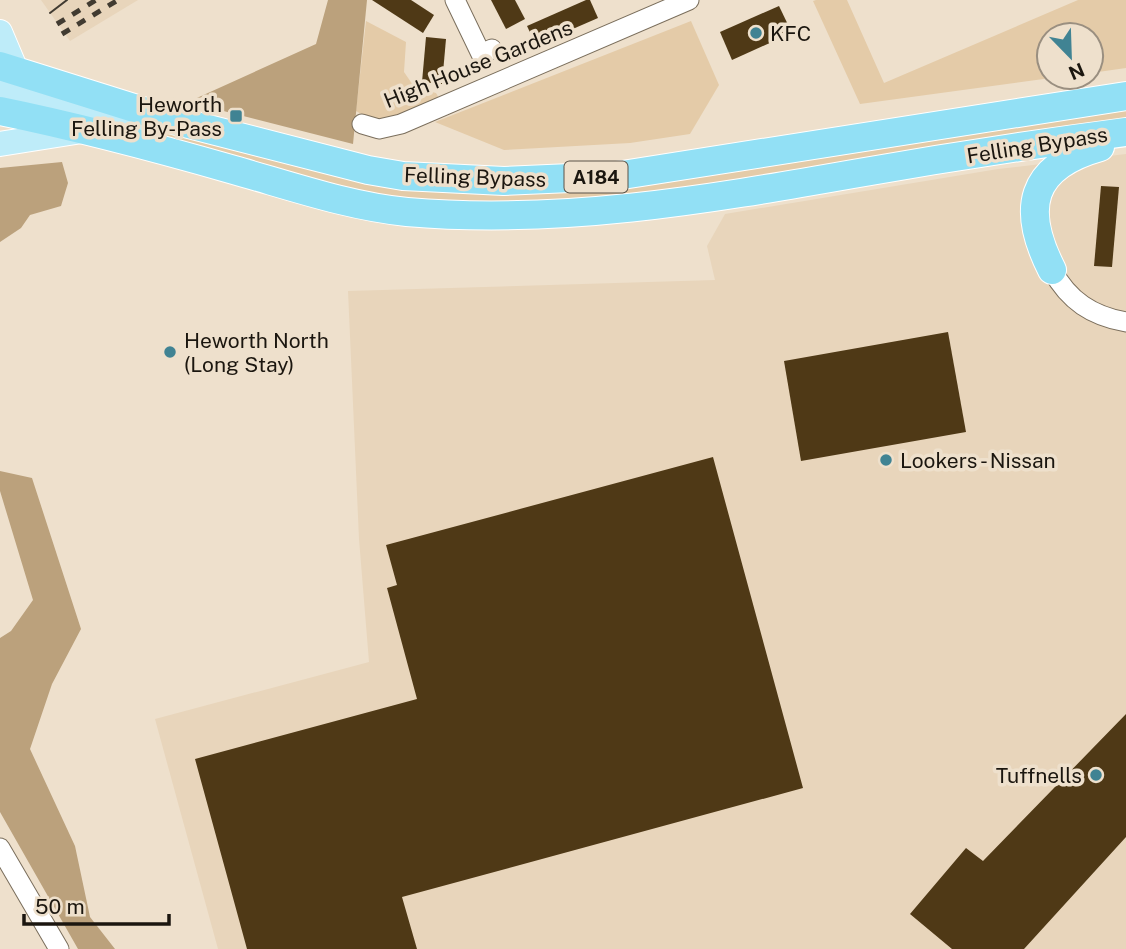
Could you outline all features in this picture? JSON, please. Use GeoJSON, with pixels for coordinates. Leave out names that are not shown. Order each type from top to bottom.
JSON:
{"type":"FeatureCollection","features":[{"type":"Feature","properties":{"kind":"highway","name":"Felling Bypass"},"geometry":{"type":"LineString","coordinates":[[5,75],[318,159],[403,176],[504,181],[616,176],[1126,96]]}},
{"type":"Feature","properties":{"kind":"highway","name":"Felling Bypass"},"geometry":{"type":"LineString","coordinates":[[0,111],[155,149],[366,206],[475,216],[528,216],[620,210],[712,198],[899,166],[1126,132]]}},
{"type":"Feature","properties":{"kind":"highway"},"geometry":{"type":"LineString","coordinates":[[1052,270],[1035,226],[1036,199],[1041,186],[1058,165],[1069,158],[1126,139]]}},
{"type":"Feature","properties":{"kind":"main road"},"geometry":{"type":"LineString","coordinates":[[0,32],[5,75],[124,125],[155,149]]}},
{"type":"Feature","properties":{"kind":"main road"},"geometry":{"type":"LineString","coordinates":[[0,144],[82,131]]}},
{"type":"Feature","properties":{"kind":"street"},"geometry":{"type":"LineString","coordinates":[[455,0],[481,54],[492,49]]}},
{"type":"Feature","properties":{"kind":"street","name":"High House Gardens"},"geometry":{"type":"LineString","coordinates":[[362,124],[379,129],[401,124],[689,0]]}},
{"type":"Feature","properties":{"kind":"street"},"geometry":{"type":"LineString","coordinates":[[1052,270],[1065,290],[1087,310],[1108,319],[1126,322]]}},
{"type":"Feature","properties":{"kind":"street"},"geometry":{"type":"LineString","coordinates":[[0,848],[59,949]]}},
{"type":"Feature","properties":{"kind":"shaded area"},"geometry":{"type":"Polygon","coordinates":[[[41,0],[138,0],[70,41],[41,0]]]}},
{"type":"Feature","properties":{"kind":"shaded area"},"geometry":{"type":"Polygon","coordinates":[[[328,0],[367,0],[353,144],[188,102],[316,44],[328,0]]]}},
{"type":"Feature","properties":{"kind":"shaded area"},"geometry":{"type":"Polygon","coordinates":[[[847,0],[884,83],[1078,0],[1126,0],[1126,68],[1105,71],[1105,21],[1035,21],[1035,80],[860,104],[813,1],[847,0]]]}},
{"type":"Feature","properties":{"kind":"shaded area"},"geometry":{"type":"Polygon","coordinates":[[[366,21],[406,42],[404,72],[415,88],[436,93],[440,100],[387,118],[366,116],[356,111],[366,21]]]}},
{"type":"Feature","properties":{"kind":"shaded area"},"geometry":{"type":"Polygon","coordinates":[[[691,21],[719,85],[690,134],[630,143],[504,150],[435,122],[691,21]]]}},
{"type":"Feature","properties":{"kind":"shaded area"},"geometry":{"type":"Polygon","coordinates":[[[1126,105],[1126,118],[686,190],[484,205],[385,199],[128,132],[129,124],[393,187],[1126,105]]]}},
{"type":"Feature","properties":{"kind":"shaded area"},"geometry":{"type":"Polygon","coordinates":[[[1126,154],[1126,949],[218,949],[155,719],[369,662],[359,539],[348,291],[715,280],[707,246],[725,214],[998,169],[1126,154]]]}},
{"type":"Feature","properties":{"kind":"shaded area"},"geometry":{"type":"Polygon","coordinates":[[[62,162],[68,183],[61,206],[30,215],[21,228],[0,242],[0,168],[62,162]]]}},
{"type":"Feature","properties":{"kind":"shaded area"},"geometry":{"type":"Polygon","coordinates":[[[0,471],[32,478],[81,629],[52,684],[30,749],[75,846],[90,917],[115,949],[78,949],[0,812],[0,638],[11,631],[33,600],[0,491],[0,471]]]}},
{"type":"Feature","properties":{"kind":"building"},"geometry":{"type":"Polygon","coordinates":[[[372,0],[411,0],[434,15],[423,33],[372,0]]]}},
{"type":"Feature","properties":{"kind":"building"},"geometry":{"type":"Polygon","coordinates":[[[491,0],[515,0],[525,19],[506,29],[491,0]]]}},
{"type":"Feature","properties":{"kind":"building"},"geometry":{"type":"Polygon","coordinates":[[[590,0],[598,18],[536,45],[527,26],[590,0]]]}},
{"type":"Feature","properties":{"kind":"building","name":"KFC"},"geometry":{"type":"Polygon","coordinates":[[[779,6],[792,33],[732,60],[720,32],[779,6]]]}},
{"type":"Feature","properties":{"kind":"building"},"geometry":{"type":"Polygon","coordinates":[[[426,37],[446,39],[442,84],[422,82],[426,37]]]}},
{"type":"Feature","properties":{"kind":"building"},"geometry":{"type":"Polygon","coordinates":[[[1101,186],[1119,187],[1112,267],[1094,266],[1101,186]]]}},
{"type":"Feature","properties":{"kind":"building"},"geometry":{"type":"Polygon","coordinates":[[[948,332],[966,432],[801,461],[784,361],[948,332]]]}},
{"type":"Feature","properties":{"kind":"building"},"geometry":{"type":"Polygon","coordinates":[[[713,457],[803,788],[402,897],[417,949],[247,949],[195,759],[417,699],[387,588],[397,585],[386,545],[713,457]]]}},
{"type":"Feature","properties":{"kind":"building","name":"Tuffnells"},"geometry":{"type":"Polygon","coordinates":[[[1126,714],[1126,837],[1024,949],[952,949],[910,914],[966,848],[983,861],[1126,714]]]}},
{"type":"Feature","properties":{"kind":"tram line"},"geometry":{"type":"LineString","coordinates":[[50,13],[67,0]]}},
{"type":"Feature","properties":{"kind":"railway"},"geometry":{"type":"LineString","coordinates":[[57,24],[96,0]]}},
{"type":"Feature","properties":{"kind":"railway"},"geometry":{"type":"LineString","coordinates":[[62,34],[118,0]]}},
{"type":"Feature","properties":{"kind":"place","name":"KFC"},"geometry":{"type":"Point","coordinates":[756,33]}},
{"type":"Feature","properties":{"kind":"place","name":"Heworth Felling By-Pass"},"geometry":{"type":"Point","coordinates":[236,116]}},
{"type":"Feature","properties":{"kind":"place","name":"Heworth North (Long Stay)"},"geometry":{"type":"Point","coordinates":[170,352]}},
{"type":"Feature","properties":{"kind":"place","name":"Lookers - Nissan"},"geometry":{"type":"Point","coordinates":[886,460]}},
{"type":"Feature","properties":{"kind":"place","name":"Tuffnells"},"geometry":{"type":"Point","coordinates":[1096,775]}}]}
